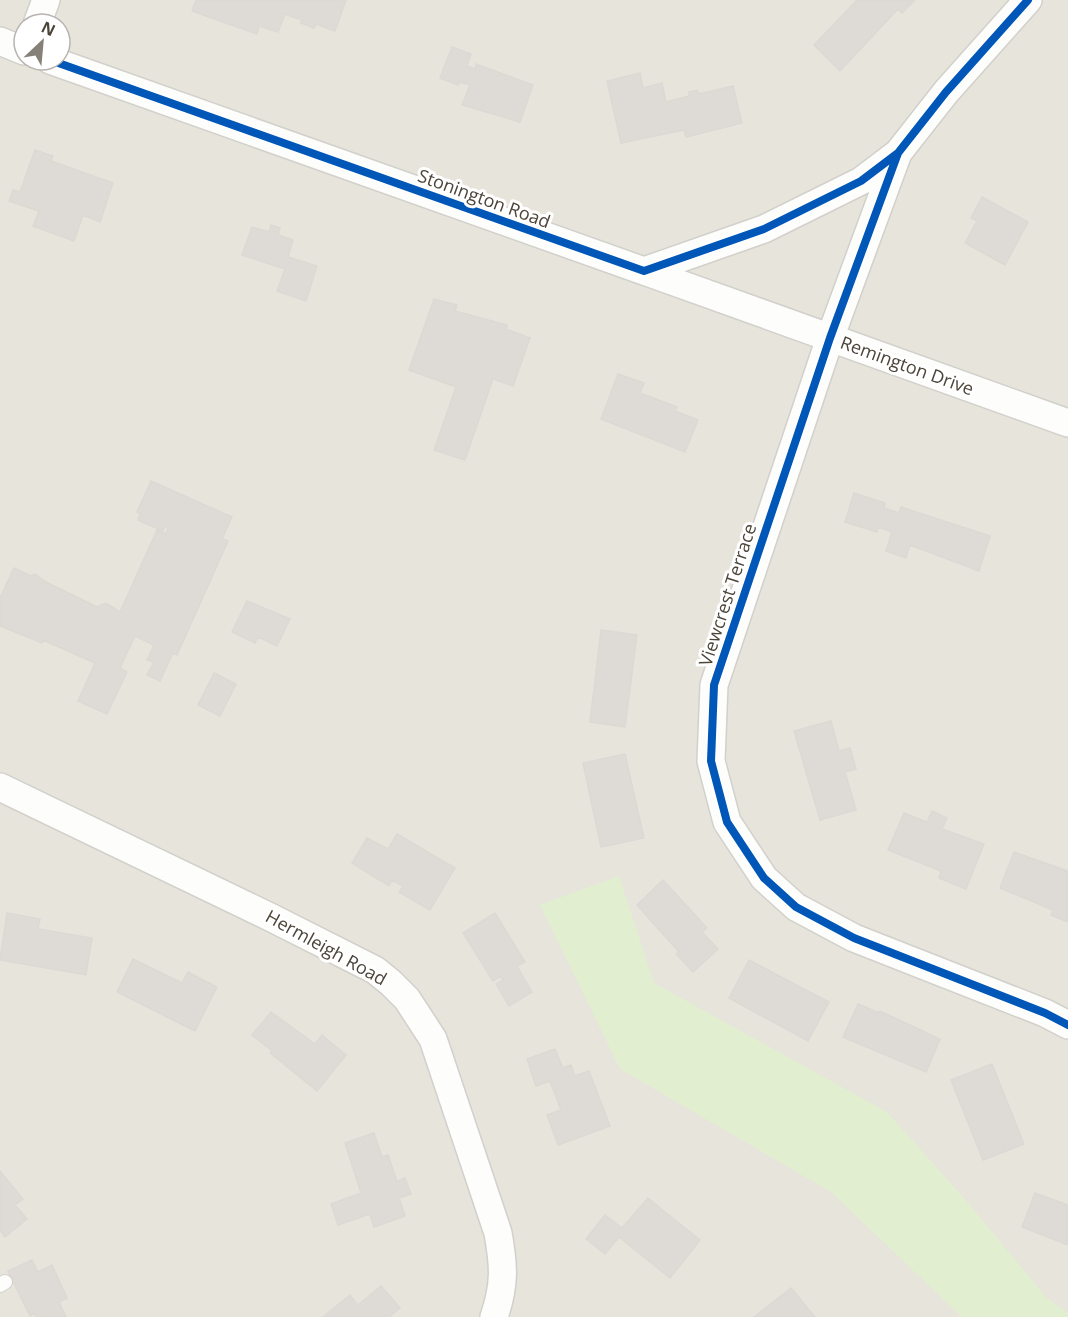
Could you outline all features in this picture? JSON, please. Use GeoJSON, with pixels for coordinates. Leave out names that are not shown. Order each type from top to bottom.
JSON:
{"type":"FeatureCollection","features":[{"type":"Feature","properties":{"kind":"street"},"geometry":{"type":"LineString","coordinates":[[644,271],[764,229],[861,181],[898,153],[946,92],[1028,0]]}},
{"type":"Feature","properties":{"kind":"street","name":"Stonington Road"},"geometry":{"type":"LineString","coordinates":[[72,68],[644,271]]}},
{"type":"Feature","properties":{"kind":"street"},"geometry":{"type":"LineString","coordinates":[[830,338],[898,153]]}},
{"type":"Feature","properties":{"kind":"street","name":"Remington Drive"},"geometry":{"type":"LineString","coordinates":[[644,271],[1068,423]]}},
{"type":"Feature","properties":{"kind":"street","name":"Viewcrest Terrace"},"geometry":{"type":"LineString","coordinates":[[830,338],[714,685],[711,761],[727,822],[764,878],[796,907],[854,938],[1045,1013],[1068,1025]]}},
{"type":"Feature","properties":{"kind":"street","name":"Hermleigh Road"},"geometry":{"type":"LineString","coordinates":[[0,787],[366,966],[391,982],[407,999],[433,1039],[498,1233],[503,1263],[503,1292],[494,1317]]}},
{"type":"Feature","properties":{"kind":"shaded area"},"geometry":{"type":"Polygon","coordinates":[[[0,0],[1068,0],[1068,1317],[0,1317],[0,0]]]}},
{"type":"Feature","properties":{"kind":"green space"},"geometry":{"type":"Polygon","coordinates":[[[619,876],[654,983],[887,1112],[964,1198],[1046,1297],[1068,1313],[1068,1317],[962,1317],[831,1192],[620,1069],[540,905],[619,876]]]}},
{"type":"Feature","properties":{"kind":"building"},"geometry":{"type":"Polygon","coordinates":[[[196,0],[346,0],[335,31],[316,24],[314,28],[301,23],[302,20],[285,14],[278,32],[259,26],[257,34],[192,11],[196,0]]]}},
{"type":"Feature","properties":{"kind":"building"},"geometry":{"type":"Polygon","coordinates":[[[857,0],[915,0],[902,13],[898,9],[840,71],[814,45],[857,0]]]}},
{"type":"Feature","properties":{"kind":"building"},"geometry":{"type":"Polygon","coordinates":[[[452,47],[471,54],[467,66],[475,69],[476,64],[533,85],[520,122],[462,105],[470,85],[459,82],[458,85],[440,78],[452,47]]]}},
{"type":"Feature","properties":{"kind":"building"},"geometry":{"type":"Polygon","coordinates":[[[640,73],[643,88],[662,83],[666,102],[689,96],[689,92],[697,90],[699,94],[733,86],[742,123],[686,137],[684,130],[621,143],[607,81],[640,73]]]}},
{"type":"Feature","properties":{"kind":"building"},"geometry":{"type":"Polygon","coordinates":[[[35,150],[53,156],[51,161],[113,183],[100,222],[83,215],[74,241],[33,226],[39,211],[9,201],[13,190],[20,192],[35,150]]]}},
{"type":"Feature","properties":{"kind":"building"},"geometry":{"type":"Polygon","coordinates":[[[982,197],[1028,222],[1005,265],[965,243],[977,221],[971,218],[982,197]]]}},
{"type":"Feature","properties":{"kind":"building"},"geometry":{"type":"Polygon","coordinates":[[[271,225],[280,228],[278,235],[293,240],[288,257],[317,266],[306,301],[277,291],[285,269],[242,255],[252,227],[269,232],[271,225]]]}},
{"type":"Feature","properties":{"kind":"building"},"geometry":{"type":"Polygon","coordinates":[[[434,299],[457,305],[455,311],[507,325],[506,329],[530,338],[513,386],[493,379],[465,460],[434,450],[456,387],[409,370],[434,299]]]}},
{"type":"Feature","properties":{"kind":"building"},"geometry":{"type":"Polygon","coordinates":[[[618,374],[644,383],[640,393],[677,407],[675,411],[698,420],[685,452],[601,419],[618,374]]]}},
{"type":"Feature","properties":{"kind":"building"},"geometry":{"type":"Polygon","coordinates":[[[151,481],[232,517],[222,539],[228,541],[177,655],[173,653],[160,681],[147,675],[154,662],[147,660],[154,645],[135,636],[120,668],[127,672],[107,714],[78,701],[95,663],[43,640],[42,643],[0,626],[0,598],[14,568],[31,576],[35,574],[46,582],[97,607],[106,603],[120,612],[157,530],[166,534],[168,528],[165,526],[163,531],[138,520],[140,514],[137,512],[151,481]]]}},
{"type":"Feature","properties":{"kind":"building"},"geometry":{"type":"Polygon","coordinates":[[[854,493],[885,503],[884,508],[899,513],[901,507],[990,536],[979,571],[910,545],[906,558],[886,551],[892,532],[878,527],[877,532],[845,522],[854,493]]]}},
{"type":"Feature","properties":{"kind":"building"},"geometry":{"type":"Polygon","coordinates":[[[247,601],[290,619],[277,646],[258,637],[255,643],[232,632],[247,601]]]}},
{"type":"Feature","properties":{"kind":"building"},"geometry":{"type":"Polygon","coordinates":[[[601,630],[637,635],[625,727],[590,722],[601,630]]]}},
{"type":"Feature","properties":{"kind":"building"},"geometry":{"type":"Polygon","coordinates":[[[214,673],[236,684],[220,716],[198,705],[214,673]]]}},
{"type":"Feature","properties":{"kind":"building"},"geometry":{"type":"Polygon","coordinates":[[[831,721],[839,751],[850,748],[856,769],[845,772],[856,810],[820,820],[794,731],[831,721]]]}},
{"type":"Feature","properties":{"kind":"building"},"geometry":{"type":"Polygon","coordinates":[[[625,754],[644,838],[601,847],[583,763],[625,754]]]}},
{"type":"Feature","properties":{"kind":"building"},"geometry":{"type":"Polygon","coordinates":[[[932,811],[947,818],[942,829],[984,844],[966,889],[939,878],[941,871],[888,850],[904,813],[927,822],[932,811]]]}},
{"type":"Feature","properties":{"kind":"building"},"geometry":{"type":"Polygon","coordinates":[[[397,834],[455,868],[430,910],[399,892],[403,886],[392,880],[389,886],[352,863],[367,838],[388,849],[397,834]]]}},
{"type":"Feature","properties":{"kind":"building"},"geometry":{"type":"Polygon","coordinates":[[[1014,852],[1068,871],[1068,922],[1051,915],[1053,910],[1000,888],[1014,852]]]}},
{"type":"Feature","properties":{"kind":"building"},"geometry":{"type":"Polygon","coordinates":[[[663,880],[707,928],[702,932],[718,949],[693,972],[676,954],[679,952],[637,905],[663,880]]]}},
{"type":"Feature","properties":{"kind":"building"},"geometry":{"type":"Polygon","coordinates":[[[7,913],[40,919],[38,929],[92,938],[86,975],[0,960],[7,913]]]}},
{"type":"Feature","properties":{"kind":"building"},"geometry":{"type":"Polygon","coordinates":[[[495,913],[525,962],[517,966],[532,992],[509,1006],[496,984],[503,980],[501,976],[493,981],[463,933],[495,913]]]}},
{"type":"Feature","properties":{"kind":"building"},"geometry":{"type":"Polygon","coordinates":[[[133,959],[182,983],[188,972],[217,987],[195,1031],[117,992],[133,959]]]}},
{"type":"Feature","properties":{"kind":"building"},"geometry":{"type":"Polygon","coordinates":[[[749,960],[829,1002],[808,1041],[729,998],[749,960]]]}},
{"type":"Feature","properties":{"kind":"building"},"geometry":{"type":"Polygon","coordinates":[[[858,1004],[879,1013],[880,1011],[940,1039],[926,1072],[843,1037],[858,1004]]]}},
{"type":"Feature","properties":{"kind":"building"},"geometry":{"type":"Polygon","coordinates":[[[271,1012],[315,1044],[322,1035],[346,1055],[317,1091],[270,1053],[272,1051],[252,1035],[271,1012]]]}},
{"type":"Feature","properties":{"kind":"building"},"geometry":{"type":"Polygon","coordinates":[[[555,1049],[563,1068],[571,1065],[575,1076],[589,1071],[610,1126],[558,1145],[547,1115],[561,1110],[550,1081],[536,1086],[527,1059],[555,1049]]]}},
{"type":"Feature","properties":{"kind":"building"},"geometry":{"type":"Polygon","coordinates":[[[992,1064],[1024,1144],[983,1160],[951,1080],[992,1064]]]}},
{"type":"Feature","properties":{"kind":"building"},"geometry":{"type":"Polygon","coordinates":[[[374,1133],[382,1157],[388,1155],[397,1181],[405,1178],[411,1194],[399,1198],[405,1216],[374,1227],[370,1214],[338,1225],[331,1204],[361,1193],[345,1143],[374,1133]]]}},
{"type":"Feature","properties":{"kind":"building"},"geometry":{"type":"Polygon","coordinates":[[[0,1171],[23,1199],[15,1205],[27,1219],[5,1237],[0,1230],[0,1171]]]}},
{"type":"Feature","properties":{"kind":"building"},"geometry":{"type":"Polygon","coordinates":[[[1035,1193],[1068,1205],[1068,1245],[1022,1227],[1035,1193]]]}},
{"type":"Feature","properties":{"kind":"building"},"geometry":{"type":"Polygon","coordinates":[[[648,1198],[700,1240],[670,1278],[619,1237],[605,1254],[586,1239],[605,1215],[622,1228],[648,1198]]]}},
{"type":"Feature","properties":{"kind":"building"},"geometry":{"type":"Polygon","coordinates":[[[32,1260],[38,1272],[52,1265],[67,1298],[59,1302],[66,1317],[36,1317],[34,1313],[30,1316],[8,1271],[32,1260]]]}},
{"type":"Feature","properties":{"kind":"building"},"geometry":{"type":"Polygon","coordinates":[[[381,1286],[400,1308],[389,1317],[323,1317],[350,1295],[358,1305],[381,1286]]]}},
{"type":"Feature","properties":{"kind":"building"},"geometry":{"type":"Polygon","coordinates":[[[791,1288],[815,1317],[754,1317],[791,1288]]]}},
{"type":"Feature","properties":{"kind":"cycle path"},"geometry":{"type":"LineString","coordinates":[[1028,0],[946,92],[898,153],[830,338],[714,685],[711,761],[727,822],[764,878],[796,907],[854,938],[1045,1013],[1068,1025]]}},
{"type":"Feature","properties":{"kind":"cycle path"},"geometry":{"type":"LineString","coordinates":[[72,68],[644,271],[764,229],[861,181],[898,153]]}}]}
